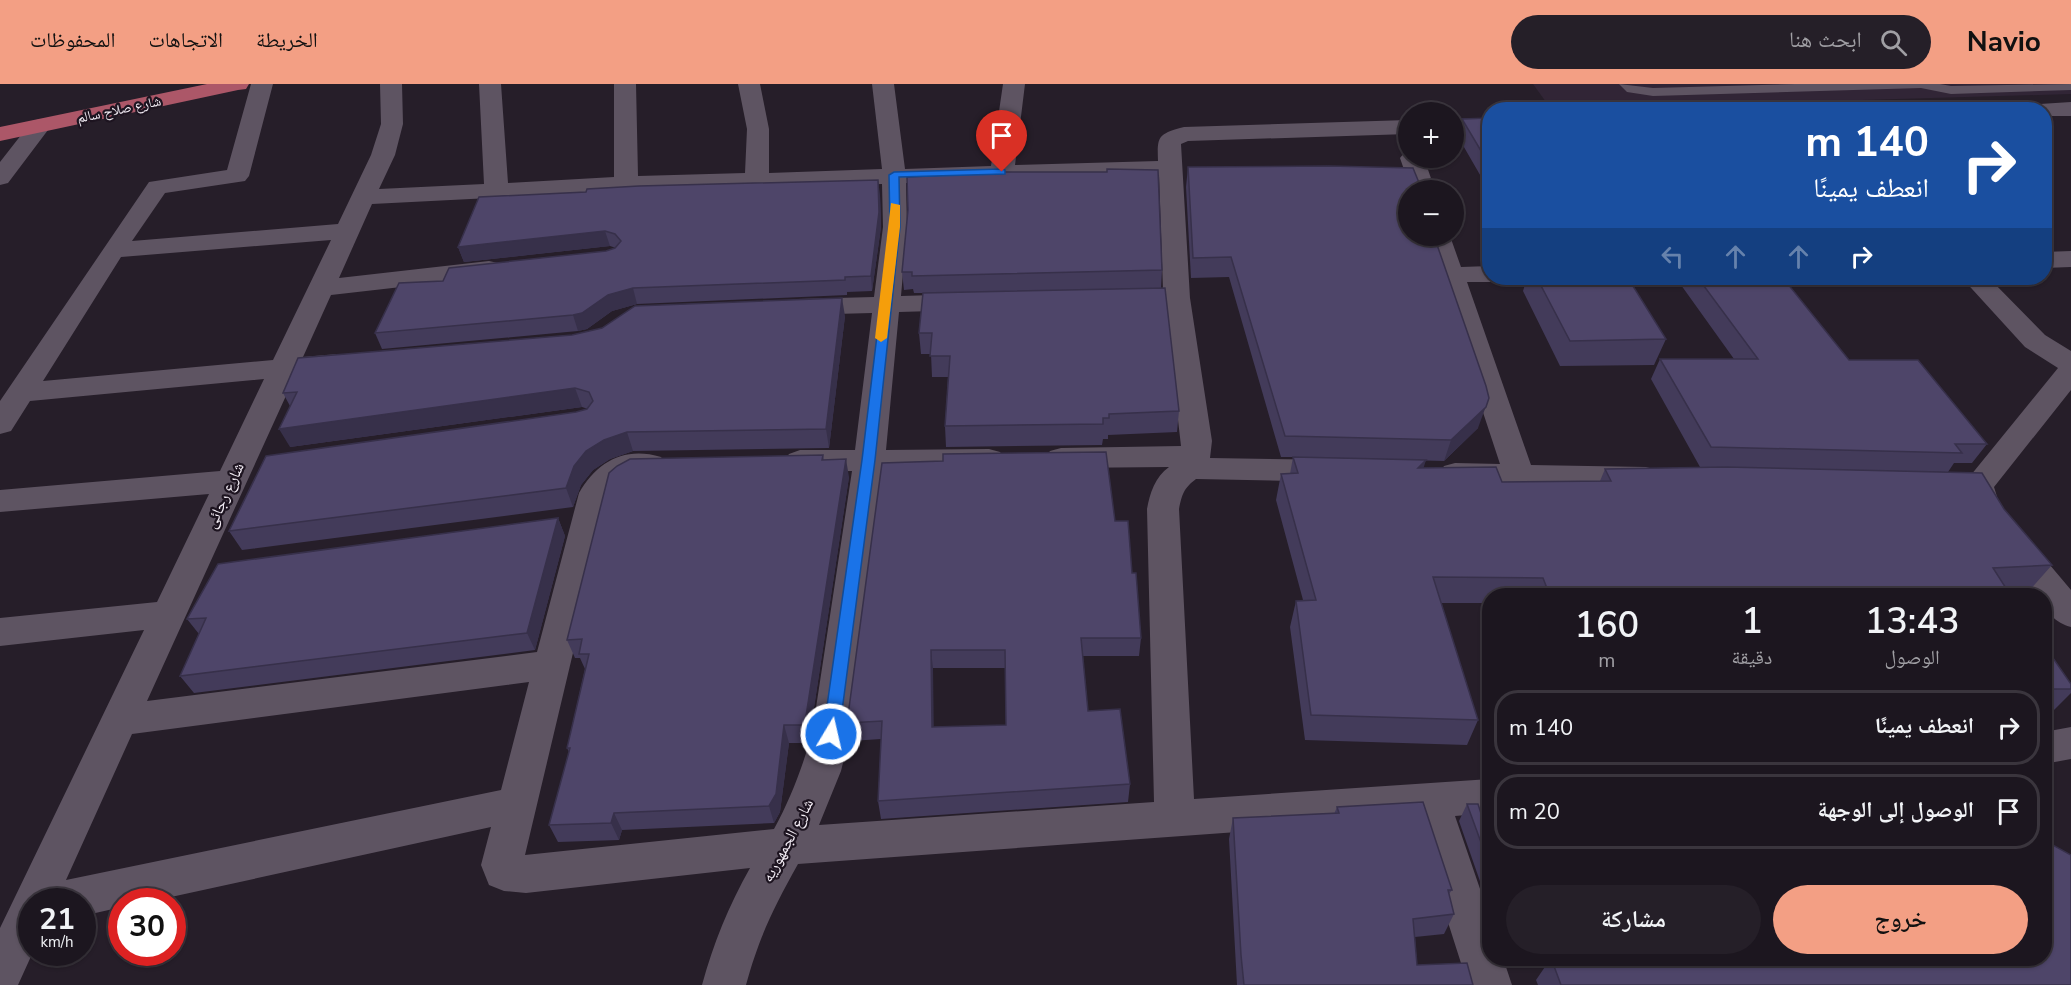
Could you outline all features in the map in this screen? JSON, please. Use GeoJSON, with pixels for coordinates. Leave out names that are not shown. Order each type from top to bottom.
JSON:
{"type":"FeatureCollection","features":[{"type":"Feature","properties":{"kind":"main road","name":"شارع صلاح سالم"},"geometry":{"type":"LineString","coordinates":[[0,118],[168,84]]}},
{"type":"Feature","properties":{"kind":"main road","name":"شارع صلاح سالم"},"geometry":{"type":"LineString","coordinates":[[0,134],[238,84]]}},
{"type":"Feature","properties":{"kind":"street"},"geometry":{"type":"LineString","coordinates":[[0,424],[113,250],[157,187],[237,176],[262,84]]}},
{"type":"Feature","properties":{"kind":"street","name":"شارع رجائى"},"geometry":{"type":"LineString","coordinates":[[42,888],[233,474],[285,368],[388,140],[393,110],[391,84]]}},
{"type":"Feature","properties":{"kind":"street"},"geometry":{"type":"LineString","coordinates":[[490,84],[496,190]]}},
{"type":"Feature","properties":{"kind":"street"},"geometry":{"type":"LineString","coordinates":[[625,84],[626,184]]}},
{"type":"Feature","properties":{"kind":"street"},"geometry":{"type":"LineString","coordinates":[[749,84],[758,129],[757,179]]}},
{"type":"Feature","properties":{"kind":"street","name":"شارع الجمهوريه"},"geometry":{"type":"LineString","coordinates":[[724,985],[733,952],[750,909],[806,810],[821,771],[831,734],[868,460],[895,227],[894,175],[883,84]]}},
{"type":"Feature","properties":{"kind":"street"},"geometry":{"type":"LineString","coordinates":[[1002,172],[1014,84]]}},
{"type":"Feature","properties":{"kind":"street"},"geometry":{"type":"LineString","coordinates":[[2052,109],[2071,109]]}},
{"type":"Feature","properties":{"kind":"street"},"geometry":{"type":"LineString","coordinates":[[1464,126],[1482,125]]}},
{"type":"Feature","properties":{"kind":"street"},"geometry":{"type":"LineString","coordinates":[[0,178],[40,126]]}},
{"type":"Feature","properties":{"kind":"street"},"geometry":{"type":"LineString","coordinates":[[1175,818],[1163,509],[1166,493],[1174,479],[1192,462],[1197,441],[1177,298],[1169,141],[1184,134],[1398,134]]}},
{"type":"Feature","properties":{"kind":"street"},"geometry":{"type":"LineString","coordinates":[[363,197],[757,179],[1169,168]]}},
{"type":"Feature","properties":{"kind":"street"},"geometry":{"type":"LineString","coordinates":[[113,250],[347,231]]}},
{"type":"Feature","properties":{"kind":"street"},"geometry":{"type":"LineString","coordinates":[[1442,246],[1519,475]]}},
{"type":"Feature","properties":{"kind":"street"},"geometry":{"type":"LineString","coordinates":[[2052,260],[2071,259]]}},
{"type":"Feature","properties":{"kind":"street"},"geometry":{"type":"LineString","coordinates":[[321,288],[518,266]]}},
{"type":"Feature","properties":{"kind":"street"},"geometry":{"type":"LineString","coordinates":[[1452,275],[1482,274]]}},
{"type":"Feature","properties":{"kind":"street"},"geometry":{"type":"LineString","coordinates":[[1982,285],[2035,341],[2071,363]]}},
{"type":"Feature","properties":{"kind":"street"},"geometry":{"type":"LineString","coordinates":[[1095,300],[1177,298]]}},
{"type":"Feature","properties":{"kind":"street"},"geometry":{"type":"LineString","coordinates":[[767,309],[990,302]]}},
{"type":"Feature","properties":{"kind":"street"},"geometry":{"type":"LineString","coordinates":[[21,392],[367,361]]}},
{"type":"Feature","properties":{"kind":"street"},"geometry":{"type":"LineString","coordinates":[[2050,588],[1966,486],[2071,371]]}},
{"type":"Feature","properties":{"kind":"street"},"geometry":{"type":"LineString","coordinates":[[763,462],[1026,458],[1192,462],[1366,472]]}},
{"type":"Feature","properties":{"kind":"street"},"geometry":{"type":"LineString","coordinates":[[0,501],[233,474],[271,463]]}},
{"type":"Feature","properties":{"kind":"street"},"geometry":{"type":"LineString","coordinates":[[681,463],[634,464],[617,469],[603,479],[595,493],[502,865],[504,872],[516,874],[785,846],[1482,796]]}},
{"type":"Feature","properties":{"kind":"street"},"geometry":{"type":"LineString","coordinates":[[1425,473],[1672,479]]}},
{"type":"Feature","properties":{"kind":"street"},"geometry":{"type":"LineString","coordinates":[[553,524],[588,519]]}},
{"type":"Feature","properties":{"kind":"street"},"geometry":{"type":"LineString","coordinates":[[189,572],[224,567]]}},
{"type":"Feature","properties":{"kind":"street"},"geometry":{"type":"LineString","coordinates":[[2052,591],[2071,614]]}},
{"type":"Feature","properties":{"kind":"street"},"geometry":{"type":"LineString","coordinates":[[0,632],[169,614]]}},
{"type":"Feature","properties":{"kind":"street"},"geometry":{"type":"LineString","coordinates":[[120,720],[552,665]]}},
{"type":"Feature","properties":{"kind":"street"},"geometry":{"type":"LineString","coordinates":[[2052,747],[2071,743]]}},
{"type":"Feature","properties":{"kind":"street"},"geometry":{"type":"LineString","coordinates":[[1429,799],[1482,961]]}},
{"type":"Feature","properties":{"kind":"street"},"geometry":{"type":"LineString","coordinates":[[96,893],[518,804]]}},
{"type":"Feature","properties":{"kind":"street"},"geometry":{"type":"LineString","coordinates":[[0,974],[18,937]]}},
{"type":"Feature","properties":{"kind":"street"},"geometry":{"type":"LineString","coordinates":[[1484,966],[1490,985]]}},
{"type":"Feature","properties":{"kind":"lane"},"geometry":{"type":"LineString","coordinates":[[1625,84],[1631,89],[1653,92],[1922,84],[1951,90],[2071,86]]}},
{"type":"Feature","properties":{"kind":"shaded area"},"geometry":{"type":"Polygon","coordinates":[[[1533,84],[2071,84],[2071,94],[1794,102],[1546,102],[1533,84]]]}},
{"type":"Feature","properties":{"kind":"building"},"geometry":{"type":"Polygon","coordinates":[[[1482,118],[1482,153],[1464,122],[1464,119],[1482,118]]]}},
{"type":"Feature","properties":{"kind":"building"},"geometry":{"type":"Polygon","coordinates":[[[1188,167],[1413,168],[1418,180],[1398,180],[1398,246],[1437,246],[1486,386],[1489,398],[1486,407],[1451,440],[1285,436],[1231,257],[1193,258],[1188,167]]]}},
{"type":"Feature","properties":{"kind":"building"},"geometry":{"type":"Polygon","coordinates":[[[1107,169],[1158,170],[1162,270],[912,276],[912,272],[902,272],[908,210],[907,177],[967,174],[968,172],[1107,172],[1107,169]]]}},
{"type":"Feature","properties":{"kind":"building"},"geometry":{"type":"Polygon","coordinates":[[[878,180],[879,212],[871,276],[845,277],[845,280],[633,288],[608,295],[582,313],[573,315],[375,333],[399,283],[443,281],[449,268],[606,251],[615,248],[621,241],[615,234],[605,231],[458,247],[479,197],[586,192],[587,189],[639,186],[878,180]]]}},
{"type":"Feature","properties":{"kind":"building"},"geometry":{"type":"Polygon","coordinates":[[[1541,285],[1632,285],[1666,339],[1570,341],[1541,285]]]}},
{"type":"Feature","properties":{"kind":"building"},"geometry":{"type":"Polygon","coordinates":[[[1703,285],[1789,285],[1849,360],[1918,360],[1987,444],[1955,444],[1962,453],[1711,447],[1660,359],[1758,359],[1703,285]]]}},
{"type":"Feature","properties":{"kind":"building"},"geometry":{"type":"Polygon","coordinates":[[[1165,288],[1179,411],[1109,414],[1109,418],[1103,418],[1103,424],[945,426],[950,356],[930,356],[932,333],[919,333],[923,293],[1165,288]]]}},
{"type":"Feature","properties":{"kind":"building"},"geometry":{"type":"Polygon","coordinates":[[[842,298],[826,429],[627,432],[604,440],[586,451],[574,466],[566,488],[229,531],[266,456],[576,412],[587,409],[593,401],[589,392],[575,388],[279,429],[297,392],[283,393],[298,358],[572,335],[602,328],[635,306],[842,298]]]}},
{"type":"Feature","properties":{"kind":"building"},"geometry":{"type":"Polygon","coordinates":[[[1106,452],[1115,521],[1128,521],[1132,573],[1136,573],[1141,638],[1081,638],[1088,711],[1120,709],[1130,784],[878,801],[882,721],[847,723],[882,463],[943,461],[943,454],[1106,452]],[[931,650],[932,727],[1006,725],[1005,650],[931,650]]]}},
{"type":"Feature","properties":{"kind":"building"},"geometry":{"type":"Polygon","coordinates":[[[823,455],[822,460],[846,459],[806,716],[803,725],[784,725],[776,794],[769,806],[614,813],[611,823],[549,825],[570,748],[567,748],[589,654],[579,654],[582,639],[567,640],[609,473],[630,459],[823,455]]]}},
{"type":"Feature","properties":{"kind":"building"},"geometry":{"type":"Polygon","coordinates":[[[1293,457],[1426,460],[1418,468],[1496,467],[1502,482],[1611,481],[1605,469],[1726,467],[1982,473],[2004,509],[2052,565],[1993,568],[2006,588],[1547,588],[1543,578],[1433,577],[1478,720],[1311,715],[1296,601],[1316,600],[1281,474],[1298,473],[1293,457]]]}},
{"type":"Feature","properties":{"kind":"building"},"geometry":{"type":"Polygon","coordinates":[[[558,518],[527,633],[180,676],[206,618],[187,619],[218,564],[558,518]]]}},
{"type":"Feature","properties":{"kind":"building"},"geometry":{"type":"Polygon","coordinates":[[[2052,657],[2071,684],[2071,689],[2052,689],[2052,657]]]}},
{"type":"Feature","properties":{"kind":"building"},"geometry":{"type":"Polygon","coordinates":[[[1423,802],[1452,890],[1448,890],[1454,914],[1413,919],[1417,965],[1467,963],[1473,985],[1244,985],[1233,818],[1339,813],[1337,807],[1423,802]]]}},
{"type":"Feature","properties":{"kind":"building"},"geometry":{"type":"Polygon","coordinates":[[[1467,804],[1478,804],[1482,817],[1482,845],[1467,804]]]}},
{"type":"Feature","properties":{"kind":"building"},"geometry":{"type":"Polygon","coordinates":[[[2052,845],[2071,855],[2071,985],[1561,985],[1554,966],[2052,966],[2052,845]]]}},
{"type":"Feature","properties":{"kind":"slow traffic"},"geometry":{"type":"LineString","coordinates":[[881,338],[895,227],[895,205]]}},
{"type":"Feature","properties":{"kind":"route"},"geometry":{"type":"LineString","coordinates":[[831,734],[868,460],[895,227],[894,175],[1002,172]]}}]}
